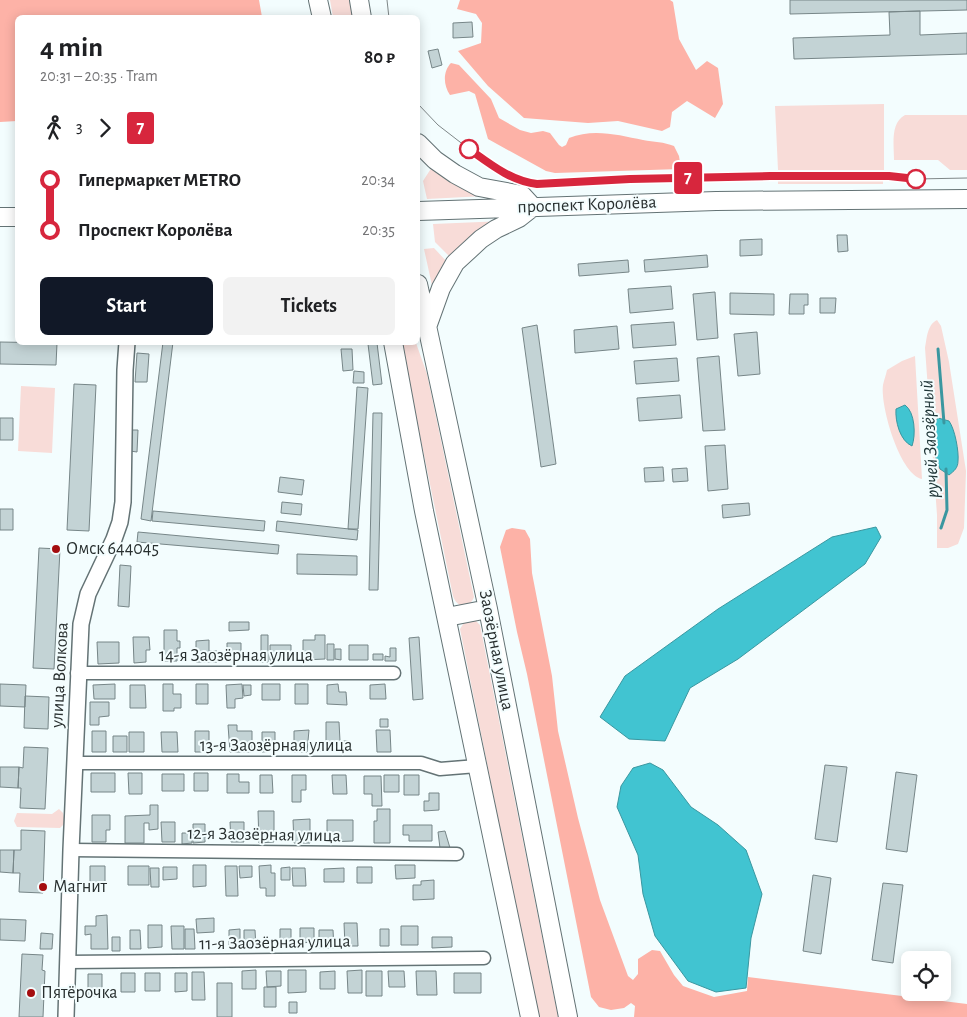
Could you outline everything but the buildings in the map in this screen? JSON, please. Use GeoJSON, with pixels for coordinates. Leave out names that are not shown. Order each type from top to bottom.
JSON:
{"type":"FeatureCollection","features":[{"type":"Feature","properties":{"kind":"main road"},"geometry":{"type":"LineString","coordinates":[[318,0],[321,15]]}},
{"type":"Feature","properties":{"kind":"main road"},"geometry":{"type":"LineString","coordinates":[[359,0],[362,15]]}},
{"type":"Feature","properties":{"kind":"main road"},"geometry":{"type":"LineString","coordinates":[[420,145],[435,160],[455,174],[480,187],[522,195],[533,207],[518,218],[481,239],[455,262],[441,288],[427,329]]}},
{"type":"Feature","properties":{"kind":"main road","name":"проспект Королёва"},"geometry":{"type":"LineString","coordinates":[[420,211],[716,201],[967,199]]}},
{"type":"Feature","properties":{"kind":"main road"},"geometry":{"type":"LineString","coordinates":[[0,217],[15,217]]}},
{"type":"Feature","properties":{"kind":"main road","name":"Заозёрная улица"},"geometry":{"type":"LineString","coordinates":[[420,294],[488,608],[568,1017]]}},
{"type":"Feature","properties":{"kind":"main road"},"geometry":{"type":"LineString","coordinates":[[394,345],[424,511],[530,1017]]}},
{"type":"Feature","properties":{"kind":"main road"},"geometry":{"type":"LineString","coordinates":[[447,617],[488,608]]}},
{"type":"Feature","properties":{"kind":"street","name":"улица Волкова"},"geometry":{"type":"LineString","coordinates":[[66,1017],[77,673],[83,609],[120,522],[123,502],[127,345]]}},
{"type":"Feature","properties":{"kind":"street","name":"14-я Заозёрная улица"},"geometry":{"type":"LineString","coordinates":[[77,673],[394,673]]}},
{"type":"Feature","properties":{"kind":"street","name":"13-я Заозёрная улица"},"geometry":{"type":"LineString","coordinates":[[74,763],[421,763],[440,769],[477,766]]}},
{"type":"Feature","properties":{"kind":"street","name":"12-я Заозёрная улица"},"geometry":{"type":"LineString","coordinates":[[71,850],[457,854]]}},
{"type":"Feature","properties":{"kind":"street","name":"11-я Заозёрная улица"},"geometry":{"type":"LineString","coordinates":[[67,962],[484,958]]}},
{"type":"Feature","properties":{"kind":"shaded area"},"geometry":{"type":"Polygon","coordinates":[[[0,0],[259,0],[262,15],[15,15],[15,121],[0,122],[0,0]]]}},
{"type":"Feature","properties":{"kind":"shaded area"},"geometry":{"type":"Polygon","coordinates":[[[330,0],[351,0],[354,15],[333,15],[330,0]]]}},
{"type":"Feature","properties":{"kind":"shaded area"},"geometry":{"type":"Polygon","coordinates":[[[460,0],[670,0],[673,2],[679,39],[696,70],[707,61],[718,68],[723,104],[715,118],[687,101],[672,112],[670,127],[662,131],[618,121],[588,123],[524,118],[488,86],[458,51],[481,43],[482,23],[476,14],[457,9],[460,0]]]}},
{"type":"Feature","properties":{"kind":"shaded area"},"geometry":{"type":"Polygon","coordinates":[[[451,63],[459,65],[491,99],[499,118],[520,130],[531,133],[543,131],[550,133],[562,147],[566,145],[569,138],[587,133],[615,135],[666,144],[674,146],[679,156],[681,169],[555,173],[546,171],[488,139],[475,94],[469,91],[450,95],[448,91],[445,83],[445,74],[451,63]]]}},
{"type":"Feature","properties":{"kind":"shaded area"},"geometry":{"type":"Polygon","coordinates":[[[884,104],[884,170],[778,170],[775,106],[884,104]]]}},
{"type":"Feature","properties":{"kind":"shaded area"},"geometry":{"type":"Polygon","coordinates":[[[905,115],[967,115],[967,170],[950,170],[938,160],[894,160],[895,129],[897,123],[905,115]]]}},
{"type":"Feature","properties":{"kind":"shaded area"},"geometry":{"type":"Polygon","coordinates":[[[432,167],[485,196],[427,199],[423,181],[432,167]]]}},
{"type":"Feature","properties":{"kind":"shaded area"},"geometry":{"type":"Polygon","coordinates":[[[778,173],[883,173],[883,184],[778,184],[778,173]]]}},
{"type":"Feature","properties":{"kind":"shaded area"},"geometry":{"type":"Polygon","coordinates":[[[504,221],[451,258],[435,242],[433,224],[504,221]]]}},
{"type":"Feature","properties":{"kind":"shaded area"},"geometry":{"type":"Polygon","coordinates":[[[434,248],[448,263],[433,290],[424,249],[434,248]]]}},
{"type":"Feature","properties":{"kind":"shaded area"},"geometry":{"type":"Polygon","coordinates":[[[937,320],[941,326],[949,362],[966,471],[964,528],[958,544],[948,548],[937,548],[937,515],[925,348],[929,328],[937,320]]]}},
{"type":"Feature","properties":{"kind":"shaded area"},"geometry":{"type":"Polygon","coordinates":[[[401,345],[417,345],[427,374],[474,597],[469,604],[463,606],[457,603],[453,596],[401,345]]]}},
{"type":"Feature","properties":{"kind":"shaded area"},"geometry":{"type":"Polygon","coordinates":[[[915,356],[922,479],[914,475],[906,466],[899,453],[888,423],[883,395],[883,385],[887,370],[915,356]]]}},
{"type":"Feature","properties":{"kind":"shaded area"},"geometry":{"type":"Polygon","coordinates":[[[21,386],[55,388],[52,453],[18,451],[21,386]]]}},
{"type":"Feature","properties":{"kind":"shaded area"},"geometry":{"type":"Polygon","coordinates":[[[512,528],[525,530],[530,539],[532,573],[552,676],[558,731],[578,818],[600,900],[628,976],[633,980],[638,974],[638,959],[652,950],[660,951],[683,986],[714,997],[747,991],[748,977],[901,996],[901,1001],[943,1001],[967,1004],[967,1017],[634,1017],[635,1006],[631,1003],[624,1008],[611,1010],[599,1007],[591,997],[500,547],[506,530],[512,528]]]}},
{"type":"Feature","properties":{"kind":"shaded area"},"geometry":{"type":"Polygon","coordinates":[[[475,620],[480,625],[558,1017],[538,1017],[460,629],[465,621],[475,620]]]}},
{"type":"Feature","properties":{"kind":"shaded area"},"geometry":{"type":"Polygon","coordinates":[[[59,809],[63,813],[65,823],[60,828],[17,827],[14,821],[17,813],[52,814],[59,809]]]}},
{"type":"Feature","properties":{"kind":"water"},"geometry":{"type":"Polygon","coordinates":[[[905,405],[913,418],[914,436],[912,446],[901,435],[896,419],[896,409],[905,405]]]}},
{"type":"Feature","properties":{"kind":"water"},"geometry":{"type":"Polygon","coordinates":[[[938,418],[949,421],[956,441],[958,463],[949,475],[940,469],[932,443],[932,430],[938,418]]]}},
{"type":"Feature","properties":{"kind":"water"},"geometry":{"type":"Polygon","coordinates":[[[876,527],[881,537],[865,564],[738,659],[690,688],[665,741],[629,739],[600,717],[625,676],[718,609],[832,537],[876,527]]]}},
{"type":"Feature","properties":{"kind":"water"},"geometry":{"type":"Polygon","coordinates":[[[650,763],[663,770],[691,807],[718,825],[746,850],[762,894],[751,938],[746,988],[716,992],[688,981],[655,936],[643,894],[638,855],[617,807],[621,786],[633,768],[650,763]]]}},
{"type":"Feature","properties":{"kind":"waterway","name":"ручей Заозёрный"},"geometry":{"type":"LineString","coordinates":[[938,349],[944,423]]}},
{"type":"Feature","properties":{"kind":"waterway","name":"ручей Заозёрный"},"geometry":{"type":"LineString","coordinates":[[941,528],[947,510],[946,469]]}},
{"type":"Feature","properties":{"kind":"tram line"},"geometry":{"type":"LineString","coordinates":[[387,0],[389,15]]}},
{"type":"Feature","properties":{"kind":"tram line"},"geometry":{"type":"LineString","coordinates":[[420,106],[438,125],[469,149],[512,179],[524,183],[554,184],[630,179],[770,176],[889,176],[916,179],[967,178]]}},
{"type":"Feature","properties":{"kind":"tram line","name":"7"},"geometry":{"type":"LineString","coordinates":[[469,149],[512,178],[524,183],[537,184],[630,179],[770,176],[889,176],[916,179]]}},
{"type":"Feature","properties":{"kind":"place","name":"Омск 644045"},"geometry":{"type":"Point","coordinates":[56,549]}},
{"type":"Feature","properties":{"kind":"place","name":"Магнит"},"geometry":{"type":"Point","coordinates":[43,887]}},
{"type":"Feature","properties":{"kind":"place","name":"Пятёрочка"},"geometry":{"type":"Point","coordinates":[31,993]}}]}
